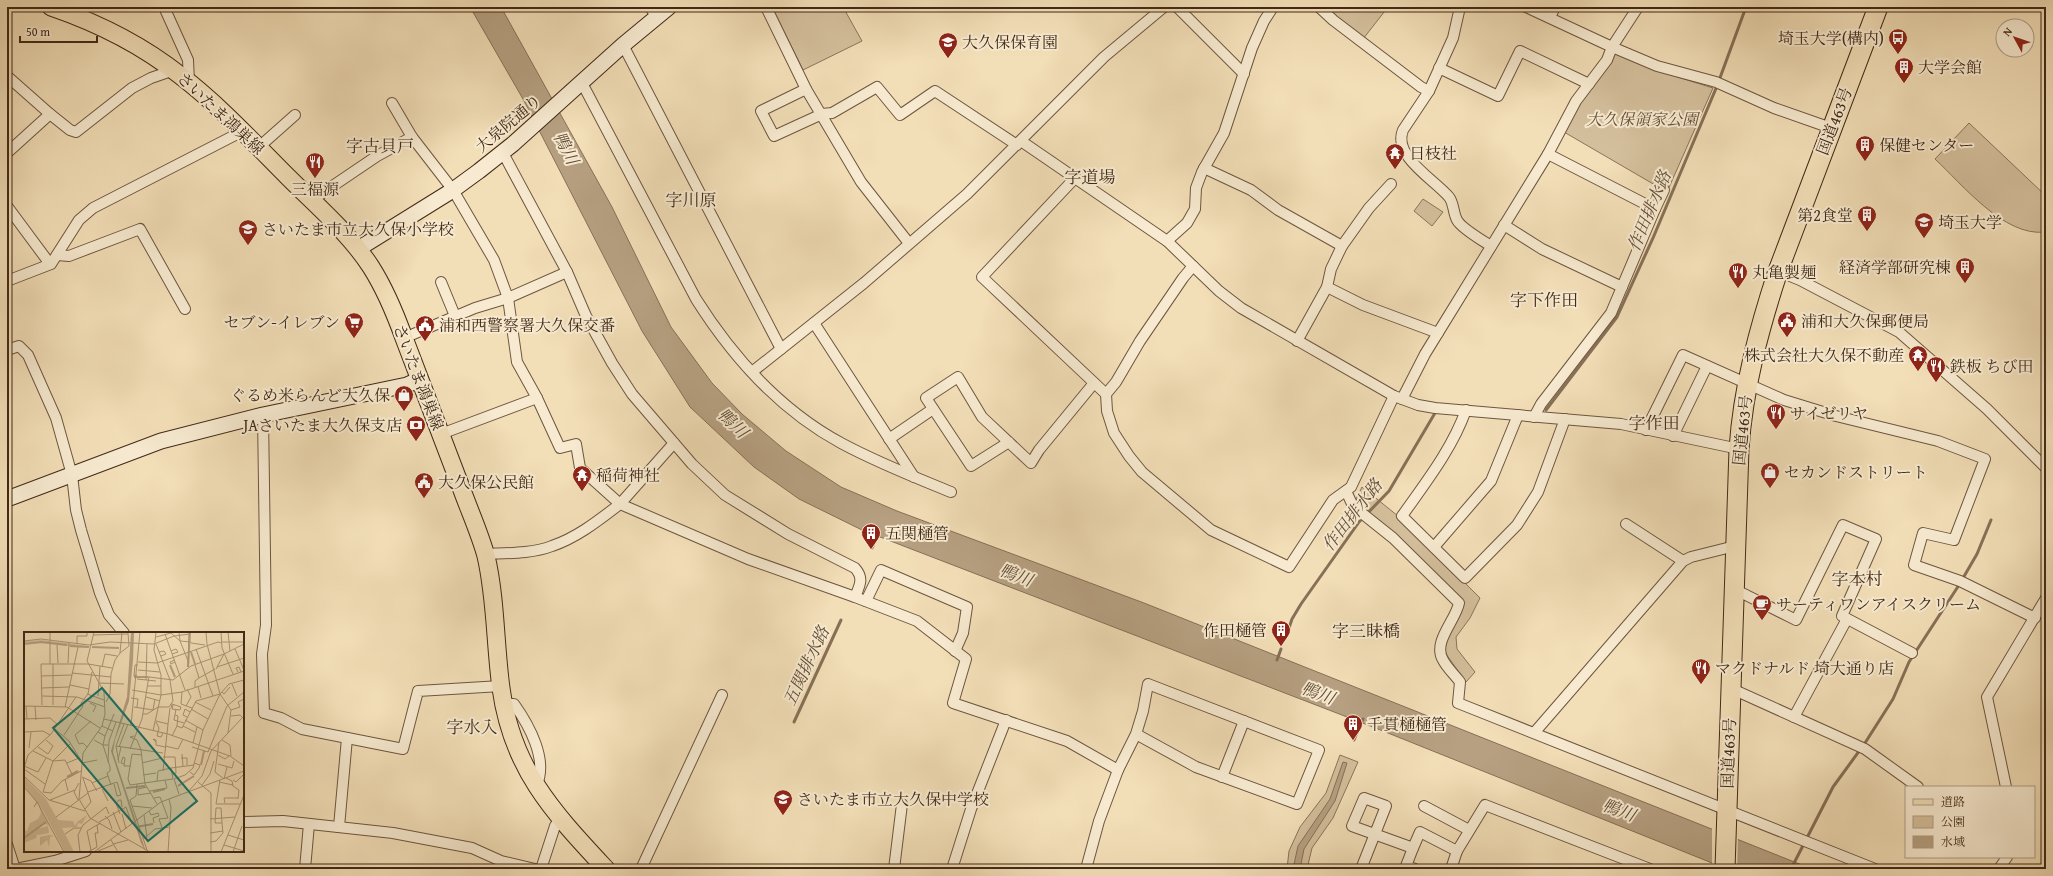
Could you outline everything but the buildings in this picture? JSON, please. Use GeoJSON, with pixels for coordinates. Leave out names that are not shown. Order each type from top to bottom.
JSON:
{"type":"FeatureCollection","features":[{"type":"Feature","properties":{"kind":"highway","name":"国道463号"},"geometry":{"type":"LineString","coordinates":[[1725,869],[1739,449],[1746,385],[1765,310],[1778,271],[1875,9]]}},
{"type":"Feature","properties":{"kind":"main road","name":"さいたま鴻巣線"},"geometry":{"type":"LineString","coordinates":[[51,7],[113,33],[174,70],[189,82],[259,147],[312,200],[358,249],[382,285],[420,379],[485,554],[492,598],[503,704],[517,749],[536,786],[560,819],[606,869]]}},
{"type":"Feature","properties":{"kind":"street"},"geometry":{"type":"LineString","coordinates":[[164,7],[188,60],[189,82]]}},
{"type":"Feature","properties":{"kind":"street","name":"大泉院通り"},"geometry":{"type":"LineString","coordinates":[[358,249],[453,190],[508,149],[623,45],[653,11],[669,7]]}},
{"type":"Feature","properties":{"kind":"street"},"geometry":{"type":"LineString","coordinates":[[766,7],[806,89],[861,182],[908,242]]}},
{"type":"Feature","properties":{"kind":"street"},"geometry":{"type":"LineString","coordinates":[[752,372],[864,283],[908,242],[967,194],[1104,57],[1164,7]]}},
{"type":"Feature","properties":{"kind":"street"},"geometry":{"type":"LineString","coordinates":[[1177,7],[1244,74]]}},
{"type":"Feature","properties":{"kind":"street"},"geometry":{"type":"LineString","coordinates":[[1167,241],[1187,223],[1195,209],[1196,188],[1204,168],[1224,133],[1264,21],[1273,7]]}},
{"type":"Feature","properties":{"kind":"street"},"geometry":{"type":"LineString","coordinates":[[1319,7],[1333,20],[1421,87],[1429,91]]}},
{"type":"Feature","properties":{"kind":"street"},"geometry":{"type":"LineString","coordinates":[[1460,7],[1453,38],[1429,91],[1403,130],[1401,135],[1401,145],[1413,162],[1450,198],[1457,222],[1491,246]]}},
{"type":"Feature","properties":{"kind":"street"},"geometry":{"type":"LineString","coordinates":[[1526,7],[1657,66],[1718,83],[1774,108],[1832,128]]}},
{"type":"Feature","properties":{"kind":"street"},"geometry":{"type":"LineString","coordinates":[[1550,17],[1555,7]]}},
{"type":"Feature","properties":{"kind":"street"},"geometry":{"type":"LineString","coordinates":[[1193,266],[1183,278],[1140,341],[1116,382],[1106,394],[1107,411],[1114,433],[1129,456],[1142,472],[1212,530],[1289,568],[1333,500],[1352,488],[1398,398],[1548,154],[1576,101],[1608,60],[1612,47],[1638,7]]}},
{"type":"Feature","properties":{"kind":"street"},"geometry":{"type":"LineString","coordinates":[[623,45],[781,349]]}},
{"type":"Feature","properties":{"kind":"street"},"geometry":{"type":"LineString","coordinates":[[1439,68],[1498,96],[1520,51],[1589,84]]}},
{"type":"Feature","properties":{"kind":"street"},"geometry":{"type":"LineString","coordinates":[[7,76],[50,114],[70,130],[76,132],[132,88],[151,78],[174,70]]}},
{"type":"Feature","properties":{"kind":"street"},"geometry":{"type":"LineString","coordinates":[[578,87],[696,299],[717,331],[752,372],[782,401],[839,442],[883,464],[951,492]]}},
{"type":"Feature","properties":{"kind":"street"},"geometry":{"type":"LineString","coordinates":[[806,89],[761,111],[774,136],[822,114],[832,113],[878,87],[900,115],[935,91],[1075,178],[1167,241],[1219,292],[1241,308],[1398,398],[1418,406],[1620,424],[1739,449]]}},
{"type":"Feature","properties":{"kind":"street"},"geometry":{"type":"LineString","coordinates":[[392,103],[412,137],[453,190],[494,260],[508,298],[517,362],[537,398],[560,448],[576,444],[580,468],[620,504],[748,560],[855,597],[917,621],[966,659],[953,703],[1067,741],[1118,770]]}},
{"type":"Feature","properties":{"kind":"street"},"geometry":{"type":"LineString","coordinates":[[7,153],[50,114]]}},
{"type":"Feature","properties":{"kind":"street"},"geometry":{"type":"LineString","coordinates":[[259,147],[295,115]]}},
{"type":"Feature","properties":{"kind":"street"},"geometry":{"type":"LineString","coordinates":[[7,281],[50,264],[79,220],[93,208],[242,131]]}},
{"type":"Feature","properties":{"kind":"street"},"geometry":{"type":"LineString","coordinates":[[312,200],[377,156],[412,137]]}},
{"type":"Feature","properties":{"kind":"street"},"geometry":{"type":"LineString","coordinates":[[508,149],[567,272],[586,316],[612,363],[632,394],[692,464],[725,495],[788,534],[855,568],[859,572],[861,582],[855,597]]}},
{"type":"Feature","properties":{"kind":"street"},"geometry":{"type":"LineString","coordinates":[[1548,154],[1655,209]]}},
{"type":"Feature","properties":{"kind":"street"},"geometry":{"type":"LineString","coordinates":[[1204,168],[1251,190],[1278,210],[1342,246]]}},
{"type":"Feature","properties":{"kind":"street"},"geometry":{"type":"LineString","coordinates":[[1075,178],[982,277],[1106,394]]}},
{"type":"Feature","properties":{"kind":"street"},"geometry":{"type":"LineString","coordinates":[[1297,341],[1327,286],[1331,269],[1342,246],[1369,208],[1391,184]]}},
{"type":"Feature","properties":{"kind":"street"},"geometry":{"type":"LineString","coordinates":[[1534,417],[1541,404],[1612,313],[1664,190]]}},
{"type":"Feature","properties":{"kind":"street"},"geometry":{"type":"LineString","coordinates":[[7,206],[50,264]]}},
{"type":"Feature","properties":{"kind":"street"},"geometry":{"type":"LineString","coordinates":[[1504,225],[1542,249],[1622,287]]}},
{"type":"Feature","properties":{"kind":"street"},"geometry":{"type":"LineString","coordinates":[[57,255],[69,256],[140,228],[185,309]]}},
{"type":"Feature","properties":{"kind":"street"},"geometry":{"type":"LineString","coordinates":[[1778,271],[1800,280],[1899,332],[1987,409],[2046,468]]}},
{"type":"Feature","properties":{"kind":"street"},"geometry":{"type":"LineString","coordinates":[[404,338],[475,308],[508,298],[567,272]]}},
{"type":"Feature","properties":{"kind":"street"},"geometry":{"type":"LineString","coordinates":[[441,282],[455,316]]}},
{"type":"Feature","properties":{"kind":"street"},"geometry":{"type":"LineString","coordinates":[[1327,286],[1363,305],[1438,333]]}},
{"type":"Feature","properties":{"kind":"street"},"geometry":{"type":"LineString","coordinates":[[814,323],[914,477]]}},
{"type":"Feature","properties":{"kind":"street"},"geometry":{"type":"LineString","coordinates":[[7,350],[19,346],[28,355],[54,414],[72,475],[76,510],[81,530],[100,593],[109,615],[123,632]]}},
{"type":"Feature","properties":{"kind":"street"},"geometry":{"type":"LineString","coordinates":[[1646,430],[1683,355],[1746,385],[1784,400],[1828,414],[1938,441],[1985,459],[1954,540],[1923,533],[1914,565],[1960,581],[2035,618]]}},
{"type":"Feature","properties":{"kind":"street"},"geometry":{"type":"LineString","coordinates":[[1673,436],[1707,366]]}},
{"type":"Feature","properties":{"kind":"street"},"geometry":{"type":"LineString","coordinates":[[1009,442],[971,466],[926,398],[958,377],[982,417],[1031,462],[1039,450],[1094,383]]}},
{"type":"Feature","properties":{"kind":"street"},"geometry":{"type":"LineString","coordinates":[[7,498],[72,475],[160,440],[263,415],[406,385],[420,379]]}},
{"type":"Feature","properties":{"kind":"street"},"geometry":{"type":"LineString","coordinates":[[441,434],[537,398]]}},
{"type":"Feature","properties":{"kind":"street"},"geometry":{"type":"LineString","coordinates":[[889,439],[933,409]]}},
{"type":"Feature","properties":{"kind":"street"},"geometry":{"type":"LineString","coordinates":[[1466,410],[1460,428],[1442,458],[1402,516],[1465,578],[1517,525],[1538,492],[1565,419]]}},
{"type":"Feature","properties":{"kind":"street"},"geometry":{"type":"LineString","coordinates":[[263,415],[266,625],[262,654],[264,713],[281,718],[302,729],[403,749],[418,691],[501,686]]}},
{"type":"Feature","properties":{"kind":"street"},"geometry":{"type":"LineString","coordinates":[[1434,547],[1491,481],[1518,415]]}},
{"type":"Feature","properties":{"kind":"street"},"geometry":{"type":"LineString","coordinates":[[485,554],[525,552],[552,546],[586,530],[620,504],[674,443]]}},
{"type":"Feature","properties":{"kind":"street"},"geometry":{"type":"LineString","coordinates":[[1346,491],[1353,506],[1393,538],[1459,603],[1457,613],[1442,639],[1440,650],[1442,659],[1460,682],[1461,692],[1458,703],[1726,812],[1875,869]]}},
{"type":"Feature","properties":{"kind":"street"},"geometry":{"type":"LineString","coordinates":[[1626,524],[1682,561]]}},
{"type":"Feature","properties":{"kind":"street"},"geometry":{"type":"LineString","coordinates":[[1734,589],[1796,620],[1843,525],[1876,539],[1842,616],[1912,653]]}},
{"type":"Feature","properties":{"kind":"street"},"geometry":{"type":"LineString","coordinates":[[1534,733],[1682,561],[1691,557],[1735,546]]}},
{"type":"Feature","properties":{"kind":"street"},"geometry":{"type":"LineString","coordinates":[[866,601],[881,570],[967,607],[963,633],[955,651]]}},
{"type":"Feature","properties":{"kind":"street"},"geometry":{"type":"LineString","coordinates":[[2006,786],[1987,697],[2046,598]]}},
{"type":"Feature","properties":{"kind":"street"},"geometry":{"type":"LineString","coordinates":[[1794,717],[1847,619]]}},
{"type":"Feature","properties":{"kind":"street"},"geometry":{"type":"LineString","coordinates":[[1086,869],[1099,821],[1118,770],[1136,734],[1143,711],[1148,684],[1319,750],[1297,804],[1196,767],[1136,734]]}},
{"type":"Feature","properties":{"kind":"street"},"geometry":{"type":"LineString","coordinates":[[1730,688],[1865,749],[1917,786]]}},
{"type":"Feature","properties":{"kind":"street"},"geometry":{"type":"LineString","coordinates":[[641,869],[722,695]]}},
{"type":"Feature","properties":{"kind":"street"},"geometry":{"type":"LineString","coordinates":[[952,869],[970,809],[1006,720]]}},
{"type":"Feature","properties":{"kind":"street"},"geometry":{"type":"LineString","coordinates":[[1222,777],[1244,721]]}},
{"type":"Feature","properties":{"kind":"street"},"geometry":{"type":"LineString","coordinates":[[339,827],[348,738]]}},
{"type":"Feature","properties":{"kind":"street"},"geometry":{"type":"LineString","coordinates":[[894,869],[902,804]]}},
{"type":"Feature","properties":{"kind":"street"},"geometry":{"type":"LineString","coordinates":[[1451,869],[1457,851],[1486,804],[1650,869]]}},
{"type":"Feature","properties":{"kind":"street"},"geometry":{"type":"LineString","coordinates":[[1424,806],[1469,830]]}},
{"type":"Feature","properties":{"kind":"street"},"geometry":{"type":"LineString","coordinates":[[541,869],[555,826],[560,819]]}},
{"type":"Feature","properties":{"kind":"street"},"geometry":{"type":"LineString","coordinates":[[244,822],[283,821],[393,833],[472,848],[501,861],[535,869]]}},
{"type":"Feature","properties":{"kind":"street"},"geometry":{"type":"LineString","coordinates":[[305,869],[309,824]]}},
{"type":"Feature","properties":{"kind":"street"},"geometry":{"type":"LineString","coordinates":[[1416,869],[1406,866],[1420,832],[1457,851]]}},
{"type":"Feature","properties":{"kind":"street"},"geometry":{"type":"LineString","coordinates":[[1361,869],[1374,834],[1413,848]]}},
{"type":"Feature","properties":{"kind":"street"},"geometry":{"type":"LineString","coordinates":[[7,844],[16,869],[55,861],[83,852]]}},
{"type":"Feature","properties":{"kind":"street"},"geometry":{"type":"LineString","coordinates":[[1999,869],[2006,858]]}},
{"type":"Feature","properties":{"kind":"green space"},"geometry":{"type":"Polygon","coordinates":[[[772,7],[843,7],[862,41],[803,70],[772,7]]]}},
{"type":"Feature","properties":{"kind":"green space"},"geometry":{"type":"Polygon","coordinates":[[[1325,7],[1388,7],[1363,39],[1325,7]]]}},
{"type":"Feature","properties":{"kind":"green space","name":"大久保領家公園"},"geometry":{"type":"Polygon","coordinates":[[[1615,52],[1655,70],[1713,88],[1667,192],[1564,132],[1580,102],[1615,52]]]}},
{"type":"Feature","properties":{"kind":"green space"},"geometry":{"type":"Polygon","coordinates":[[[1969,123],[2046,196],[2045,232],[2030,231],[2014,226],[1999,218],[1985,207],[1935,159],[1969,123]]]}},
{"type":"Feature","properties":{"kind":"green space"},"geometry":{"type":"Polygon","coordinates":[[[1423,199],[1443,212],[1432,226],[1414,211],[1423,199]]]}},
{"type":"Feature","properties":{"kind":"green space"},"geometry":{"type":"Polygon","coordinates":[[[1362,487],[1398,516],[1480,598],[1470,618],[1456,637],[1457,649],[1475,672],[1466,682],[1446,654],[1444,645],[1462,608],[1359,506],[1356,499],[1362,487]]]}},
{"type":"Feature","properties":{"kind":"green space"},"geometry":{"type":"Polygon","coordinates":[[[1340,755],[1358,762],[1333,818],[1312,848],[1307,869],[1287,869],[1289,851],[1300,827],[1326,793],[1340,755]]]}},
{"type":"Feature","properties":{"kind":"water","name":"鴨川"},"geometry":{"type":"Polygon","coordinates":[[[470,7],[501,7],[612,207],[671,327],[712,383],[742,414],[786,451],[841,487],[897,511],[1144,603],[1812,869],[1727,869],[1373,727],[862,530],[799,499],[754,467],[690,407],[642,331],[523,99],[470,7]]]}},
{"type":"Feature","properties":{"kind":"water"},"geometry":{"type":"Polygon","coordinates":[[[1343,762],[1347,763],[1335,801],[1304,849],[1300,869],[1293,869],[1298,846],[1330,799],[1343,762]]]}},
{"type":"Feature","properties":{"kind":"pier"},"geometry":{"type":"Polygon","coordinates":[[[1712,827],[1738,837],[1737,869],[1722,869],[1712,865],[1712,827]]]}},
{"type":"Feature","properties":{"kind":"waterway","name":"作田排水路"},"geometry":{"type":"LineString","coordinates":[[1546,410],[1617,317],[1653,238],[1717,86],[1746,7]]}},
{"type":"Feature","properties":{"kind":"waterway","name":"作田排水路"},"geometry":{"type":"LineString","coordinates":[[1288,631],[1292,619],[1301,604],[1359,522],[1389,491],[1435,413]]}},
{"type":"Feature","properties":{"kind":"waterway"},"geometry":{"type":"LineString","coordinates":[[1791,869],[1833,787],[1865,743],[1893,699],[1909,662],[1959,585],[1977,554],[1991,520]]}},
{"type":"Feature","properties":{"kind":"waterway","name":"五関排水路"},"geometry":{"type":"LineString","coordinates":[[872,548],[878,533]]}},
{"type":"Feature","properties":{"kind":"waterway","name":"五関排水路"},"geometry":{"type":"LineString","coordinates":[[794,722],[841,620]]}},
{"type":"Feature","properties":{"kind":"waterway","name":"作田排水路"},"geometry":{"type":"LineString","coordinates":[[1277,660],[1281,649]]}},
{"type":"Feature","properties":{"kind":"waterway"},"geometry":{"type":"LineString","coordinates":[[1354,740],[1363,719]]}},
{"type":"Feature","properties":{"kind":"place","name":"埼玉大学(構内)"},"geometry":{"type":"Point","coordinates":[1898,55]}},
{"type":"Feature","properties":{"kind":"place","name":"大久保保育園"},"geometry":{"type":"Point","coordinates":[948,59]}},
{"type":"Feature","properties":{"kind":"place","name":"大学会館"},"geometry":{"type":"Point","coordinates":[1904,84]}},
{"type":"Feature","properties":{"kind":"place","name":"保健センター"},"geometry":{"type":"Point","coordinates":[1865,162]}},
{"type":"Feature","properties":{"kind":"place","name":"日枝社"},"geometry":{"type":"Point","coordinates":[1395,170]}},
{"type":"Feature","properties":{"kind":"place","name":"三福源"},"geometry":{"type":"Point","coordinates":[315,179]}},
{"type":"Feature","properties":{"kind":"place","name":"第2食堂"},"geometry":{"type":"Point","coordinates":[1867,232]}},
{"type":"Feature","properties":{"kind":"place","name":"埼玉大学"},"geometry":{"type":"Point","coordinates":[1924,239]}},
{"type":"Feature","properties":{"kind":"place","name":"さいたま市立大久保小学校"},"geometry":{"type":"Point","coordinates":[248,246]}},
{"type":"Feature","properties":{"kind":"place","name":"経済学部研究棟"},"geometry":{"type":"Point","coordinates":[1965,284]}},
{"type":"Feature","properties":{"kind":"place","name":"丸亀製麺"},"geometry":{"type":"Point","coordinates":[1738,289]}},
{"type":"Feature","properties":{"kind":"place","name":"浦和大久保郵便局"},"geometry":{"type":"Point","coordinates":[1787,338]}},
{"type":"Feature","properties":{"kind":"place","name":"セブン-イレブン"},"geometry":{"type":"Point","coordinates":[354,339]}},
{"type":"Feature","properties":{"kind":"place","name":"浦和西警察署大久保交番"},"geometry":{"type":"Point","coordinates":[425,342]}},
{"type":"Feature","properties":{"kind":"place","name":"株式会社大久保不動産"},"geometry":{"type":"Point","coordinates":[1918,372]}},
{"type":"Feature","properties":{"kind":"place","name":"鉄板 ちび田"},"geometry":{"type":"Point","coordinates":[1936,383]}},
{"type":"Feature","properties":{"kind":"place","name":"ぐるめ米らんど大久保"},"geometry":{"type":"Point","coordinates":[404,412]}},
{"type":"Feature","properties":{"kind":"place","name":"サイゼリヤ"},"geometry":{"type":"Point","coordinates":[1776,430]}},
{"type":"Feature","properties":{"kind":"place","name":"JAさいたま大久保支店"},"geometry":{"type":"Point","coordinates":[416,442]}},
{"type":"Feature","properties":{"kind":"place","name":"セカンドストリート"},"geometry":{"type":"Point","coordinates":[1770,489]}},
{"type":"Feature","properties":{"kind":"place","name":"稲荷神社"},"geometry":{"type":"Point","coordinates":[582,492]}},
{"type":"Feature","properties":{"kind":"place","name":"大久保公民館"},"geometry":{"type":"Point","coordinates":[424,499]}},
{"type":"Feature","properties":{"kind":"place","name":"五関樋管"},"geometry":{"type":"Point","coordinates":[871,550]}},
{"type":"Feature","properties":{"kind":"place","name":"サーティワンアイスクリーム"},"geometry":{"type":"Point","coordinates":[1762,621]}},
{"type":"Feature","properties":{"kind":"place","name":"作田樋管"},"geometry":{"type":"Point","coordinates":[1281,647]}},
{"type":"Feature","properties":{"kind":"place","name":"マクドナルド 埼大通り店"},"geometry":{"type":"Point","coordinates":[1701,685]}},
{"type":"Feature","properties":{"kind":"place","name":"千貫樋樋管"},"geometry":{"type":"Point","coordinates":[1353,741]}},
{"type":"Feature","properties":{"kind":"place","name":"さいたま市立大久保中学校"},"geometry":{"type":"Point","coordinates":[783,816]}},
{"type":"Feature","properties":{"kind":"district","name":"字古貝戸"},"geometry":{"type":"Point","coordinates":[380,146]}},
{"type":"Feature","properties":{"kind":"district","name":"字道場"},"geometry":{"type":"Point","coordinates":[1090,177]}},
{"type":"Feature","properties":{"kind":"district","name":"字川原"},"geometry":{"type":"Point","coordinates":[691,200]}},
{"type":"Feature","properties":{"kind":"district","name":"字下作田"},"geometry":{"type":"Point","coordinates":[1544,300]}},
{"type":"Feature","properties":{"kind":"district","name":"字作田"},"geometry":{"type":"Point","coordinates":[1654,423]}},
{"type":"Feature","properties":{"kind":"district","name":"字本村"},"geometry":{"type":"Point","coordinates":[1857,579]}},
{"type":"Feature","properties":{"kind":"district","name":"字三眛橋"},"geometry":{"type":"Point","coordinates":[1366,631]}},
{"type":"Feature","properties":{"kind":"district","name":"字水入"},"geometry":{"type":"Point","coordinates":[472,727]}}]}
